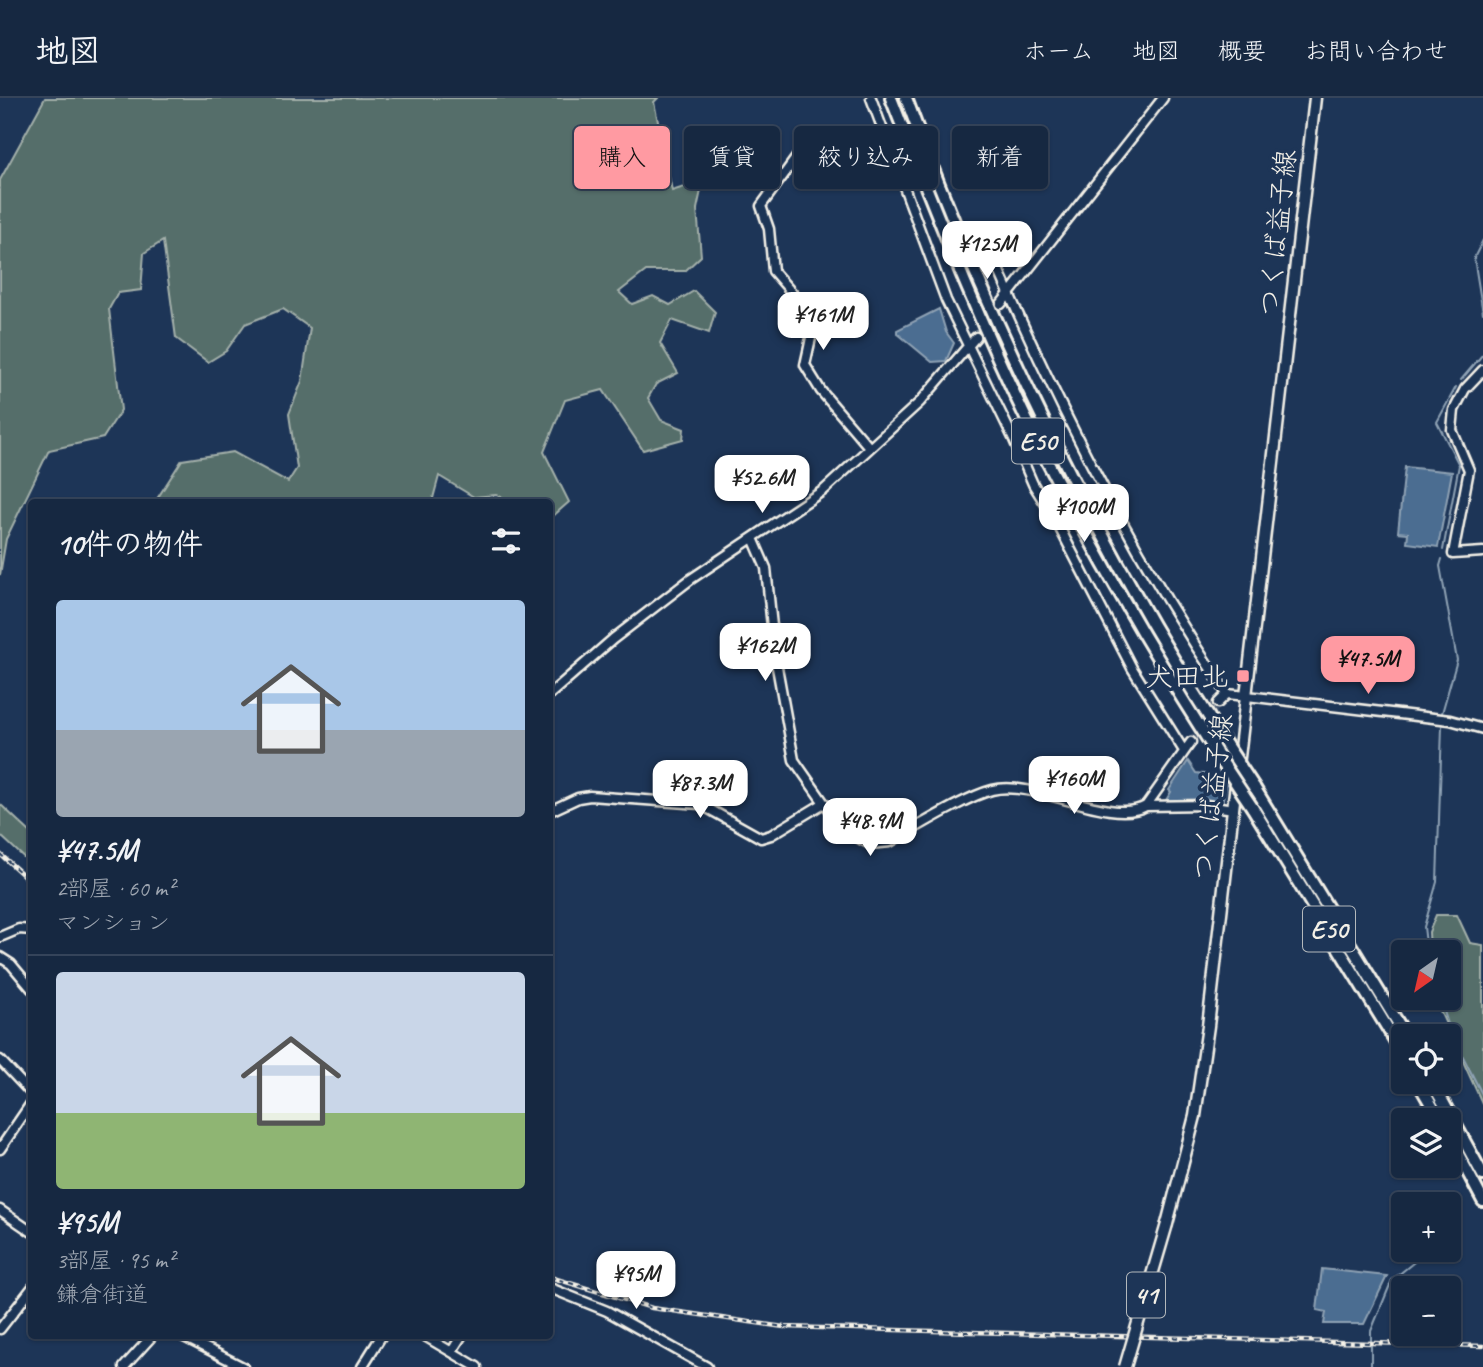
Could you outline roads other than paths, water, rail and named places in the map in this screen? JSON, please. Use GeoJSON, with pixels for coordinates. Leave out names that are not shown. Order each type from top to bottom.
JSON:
{"type":"FeatureCollection","features":[{"type":"Feature","properties":{"kind":"highway","name":"E50"},"geometry":{"type":"LineString","coordinates":[[891,98],[974,306],[1047,461],[1147,640],[1391,1034]]}},
{"type":"Feature","properties":{"kind":"highway","name":"E50"},"geometry":{"type":"LineString","coordinates":[[906,98],[984,299],[1057,452],[1112,557],[1399,1024]]}},
{"type":"Feature","properties":{"kind":"highway"},"geometry":{"type":"LineString","coordinates":[[1439,1094],[1483,1175]]}},
{"type":"Feature","properties":{"kind":"highway"},"geometry":{"type":"LineString","coordinates":[[1461,1160],[1483,1201]]}},
{"type":"Feature","properties":{"kind":"main road","name":"つくば益子線"},"geometry":{"type":"LineString","coordinates":[[1125,1367],[1167,1224],[1199,1094],[1315,98]]}},
{"type":"Feature","properties":{"kind":"street"},"geometry":{"type":"LineString","coordinates":[[871,98],[933,268],[1032,484],[1055,519],[1132,668],[1184,751]]}},
{"type":"Feature","properties":{"kind":"street"},"geometry":{"type":"LineString","coordinates":[[1001,304],[1163,98]]}},
{"type":"Feature","properties":{"kind":"street"},"geometry":{"type":"LineString","coordinates":[[794,161],[761,206],[769,229],[773,271],[813,317],[813,329],[804,365],[821,391],[869,447]]}},
{"type":"Feature","properties":{"kind":"street"},"geometry":{"type":"LineString","coordinates":[[993,257],[1060,403],[1154,578],[1227,694]]}},
{"type":"Feature","properties":{"kind":"street"},"geometry":{"type":"LineString","coordinates":[[553,690],[613,639],[691,579],[816,496],[920,402],[975,337]]}},
{"type":"Feature","properties":{"kind":"street"},"geometry":{"type":"LineString","coordinates":[[1483,370],[1465,389],[1454,410],[1452,430],[1469,470],[1453,554],[1483,552]]}},
{"type":"Feature","properties":{"kind":"street"},"geometry":{"type":"LineString","coordinates":[[753,538],[766,568],[776,663],[794,760],[824,803],[861,841],[877,845],[890,842],[992,790],[1019,789],[1116,810],[1136,811],[1146,806],[1234,809]]}},
{"type":"Feature","properties":{"kind":"street"},"geometry":{"type":"LineString","coordinates":[[1227,694],[1450,720],[1483,729]]}},
{"type":"Feature","properties":{"kind":"street"},"geometry":{"type":"LineString","coordinates":[[1218,703],[1227,694]]}},
{"type":"Feature","properties":{"kind":"street"},"geometry":{"type":"LineString","coordinates":[[1146,806],[1191,742]]}},
{"type":"Feature","properties":{"kind":"street"},"geometry":{"type":"LineString","coordinates":[[553,810],[590,796],[689,802],[714,810],[761,838],[771,835],[824,803]]}},
{"type":"Feature","properties":{"kind":"street"},"geometry":{"type":"LineString","coordinates":[[0,937],[19,929],[28,930]]}},
{"type":"Feature","properties":{"kind":"street"},"geometry":{"type":"LineString","coordinates":[[0,957],[11,964],[28,984]]}},
{"type":"Feature","properties":{"kind":"street"},"geometry":{"type":"LineString","coordinates":[[0,1060],[28,1090]]}},
{"type":"Feature","properties":{"kind":"street"},"geometry":{"type":"LineString","coordinates":[[0,1149],[28,1108]]}},
{"type":"Feature","properties":{"kind":"street"},"geometry":{"type":"LineString","coordinates":[[0,1210],[28,1229]]}},
{"type":"Feature","properties":{"kind":"street"},"geometry":{"type":"LineString","coordinates":[[553,1288],[607,1311],[708,1367]]}},
{"type":"Feature","properties":{"kind":"street"},"geometry":{"type":"LineString","coordinates":[[0,1329],[28,1292]]}},
{"type":"Feature","properties":{"kind":"street"},"geometry":{"type":"LineString","coordinates":[[124,1367],[149,1339]]}},
{"type":"Feature","properties":{"kind":"street"},"geometry":{"type":"LineString","coordinates":[[188,1339],[243,1367]]}},
{"type":"Feature","properties":{"kind":"street"},"geometry":{"type":"LineString","coordinates":[[362,1367],[380,1339]]}},
{"type":"Feature","properties":{"kind":"street"},"geometry":{"type":"LineString","coordinates":[[430,1339],[477,1367]]}},
{"type":"Feature","properties":{"kind":"street"},"geometry":{"type":"LineString","coordinates":[[452,1351],[459,1339]]}},
{"type":"Feature","properties":{"kind":"water"},"geometry":{"type":"Polygon","coordinates":[[[939,309],[946,332],[954,343],[946,361],[932,362],[897,333],[897,330],[939,309]]]}},
{"type":"Feature","properties":{"kind":"water"},"geometry":{"type":"Polygon","coordinates":[[[1405,467],[1452,472],[1438,547],[1407,543],[1408,533],[1398,532],[1405,467]]]}},
{"type":"Feature","properties":{"kind":"water"},"geometry":{"type":"Polygon","coordinates":[[[1188,761],[1196,773],[1219,776],[1226,785],[1222,803],[1166,800],[1171,792],[1169,790],[1188,761]]]}},
{"type":"Feature","properties":{"kind":"water"},"geometry":{"type":"Polygon","coordinates":[[[1322,1269],[1387,1276],[1364,1324],[1324,1324],[1326,1312],[1317,1310],[1322,1269]]]}},
{"type":"Feature","properties":{"kind":"waterway"},"geometry":{"type":"LineString","coordinates":[[1483,240],[1474,258],[1483,313]]}},
{"type":"Feature","properties":{"kind":"waterway"},"geometry":{"type":"LineString","coordinates":[[1461,380],[1483,354]]}},
{"type":"Feature","properties":{"kind":"waterway"},"geometry":{"type":"LineString","coordinates":[[1443,550],[1459,465],[1437,422],[1456,387]]}},
{"type":"Feature","properties":{"kind":"waterway"},"geometry":{"type":"LineString","coordinates":[[1442,559],[1440,566],[1457,660],[1442,713]]}},
{"type":"Feature","properties":{"kind":"waterway"},"geometry":{"type":"LineString","coordinates":[[1426,940],[1424,927],[1437,882],[1442,726]]}},
{"type":"Feature","properties":{"kind":"waterway"},"geometry":{"type":"LineString","coordinates":[[1444,1010],[1450,1031],[1483,1096]]}},
{"type":"Feature","properties":{"kind":"waterway"},"geometry":{"type":"LineString","coordinates":[[1371,1367],[1371,1331],[1392,1280],[1414,1262]]}},
{"type":"Feature","properties":{"kind":"tunnel"},"geometry":{"type":"LineString","coordinates":[[1191,742],[1218,703]]}},
{"type":"Feature","properties":{"kind":"railway"},"geometry":{"type":"LineString","coordinates":[[0,854],[28,879]]}},
{"type":"Feature","properties":{"kind":"railway"},"geometry":{"type":"LineString","coordinates":[[553,1278],[652,1308],[784,1327],[1483,1346]]}},
{"type":"Feature","properties":{"kind":"place","name":"犬田北"},"geometry":{"type":"Point","coordinates":[1243,676]}}]}
